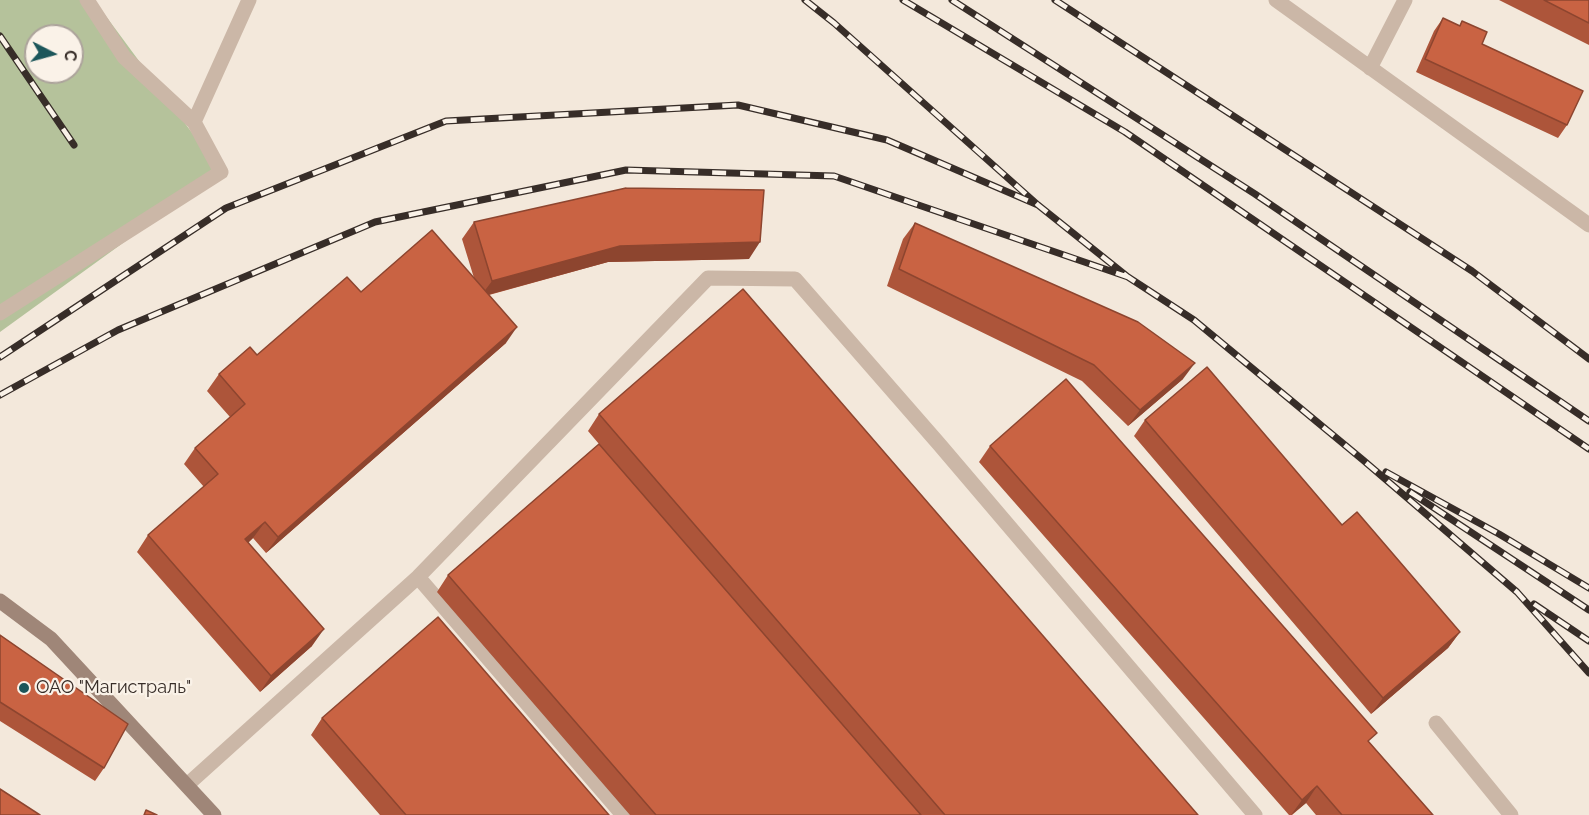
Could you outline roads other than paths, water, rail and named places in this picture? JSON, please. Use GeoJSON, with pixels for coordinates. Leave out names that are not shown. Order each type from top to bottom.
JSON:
{"type":"FeatureCollection","features":[{"type":"Feature","properties":{"kind":"street"},"geometry":{"type":"LineString","coordinates":[[0,601],[51,639],[214,815]]}},
{"type":"Feature","properties":{"kind":"lane"},"geometry":{"type":"LineString","coordinates":[[0,313],[221,172],[194,122],[124,57],[87,0]]}},
{"type":"Feature","properties":{"kind":"lane"},"geometry":{"type":"LineString","coordinates":[[194,122],[249,0]]}},
{"type":"Feature","properties":{"kind":"lane"},"geometry":{"type":"LineString","coordinates":[[1276,0],[1589,225]]}},
{"type":"Feature","properties":{"kind":"lane"},"geometry":{"type":"LineString","coordinates":[[1370,68],[1405,0]]}},
{"type":"Feature","properties":{"kind":"lane"},"geometry":{"type":"LineString","coordinates":[[187,785],[418,577],[708,278],[795,279],[1255,815]]}},
{"type":"Feature","properties":{"kind":"lane"},"geometry":{"type":"LineString","coordinates":[[418,577],[623,815]]}},
{"type":"Feature","properties":{"kind":"lane"},"geometry":{"type":"LineString","coordinates":[[1437,723],[1511,815]]}},
{"type":"Feature","properties":{"kind":"railway"},"geometry":{"type":"LineString","coordinates":[[805,0],[834,23],[1038,205],[1128,277],[1194,320],[1517,592],[1589,673]]}},
{"type":"Feature","properties":{"kind":"railway"},"geometry":{"type":"LineString","coordinates":[[903,0],[1125,132],[1589,449]]}},
{"type":"Feature","properties":{"kind":"railway"},"geometry":{"type":"LineString","coordinates":[[952,0],[1255,194],[1589,421]]}},
{"type":"Feature","properties":{"kind":"railway"},"geometry":{"type":"LineString","coordinates":[[1055,0],[1472,271],[1589,359]]}},
{"type":"Feature","properties":{"kind":"railway"},"geometry":{"type":"LineString","coordinates":[[0,36],[74,145]]}},
{"type":"Feature","properties":{"kind":"railway"},"geometry":{"type":"LineString","coordinates":[[0,357],[226,208],[446,121],[738,105],[887,140],[1038,205]]}},
{"type":"Feature","properties":{"kind":"railway"},"geometry":{"type":"LineString","coordinates":[[0,395],[118,330],[375,222],[626,170],[834,176],[1128,277]]}},
{"type":"Feature","properties":{"kind":"railway"},"geometry":{"type":"LineString","coordinates":[[1386,472],[1499,534],[1589,588]]}},
{"type":"Feature","properties":{"kind":"railway"},"geometry":{"type":"LineString","coordinates":[[1410,492],[1589,610]]}},
{"type":"Feature","properties":{"kind":"railway"},"geometry":{"type":"LineString","coordinates":[[1534,604],[1589,641]]}},
{"type":"Feature","properties":{"kind":"place","name":"ОАО \"Магистраль\""},"geometry":{"type":"Point","coordinates":[24,688]}}]}
